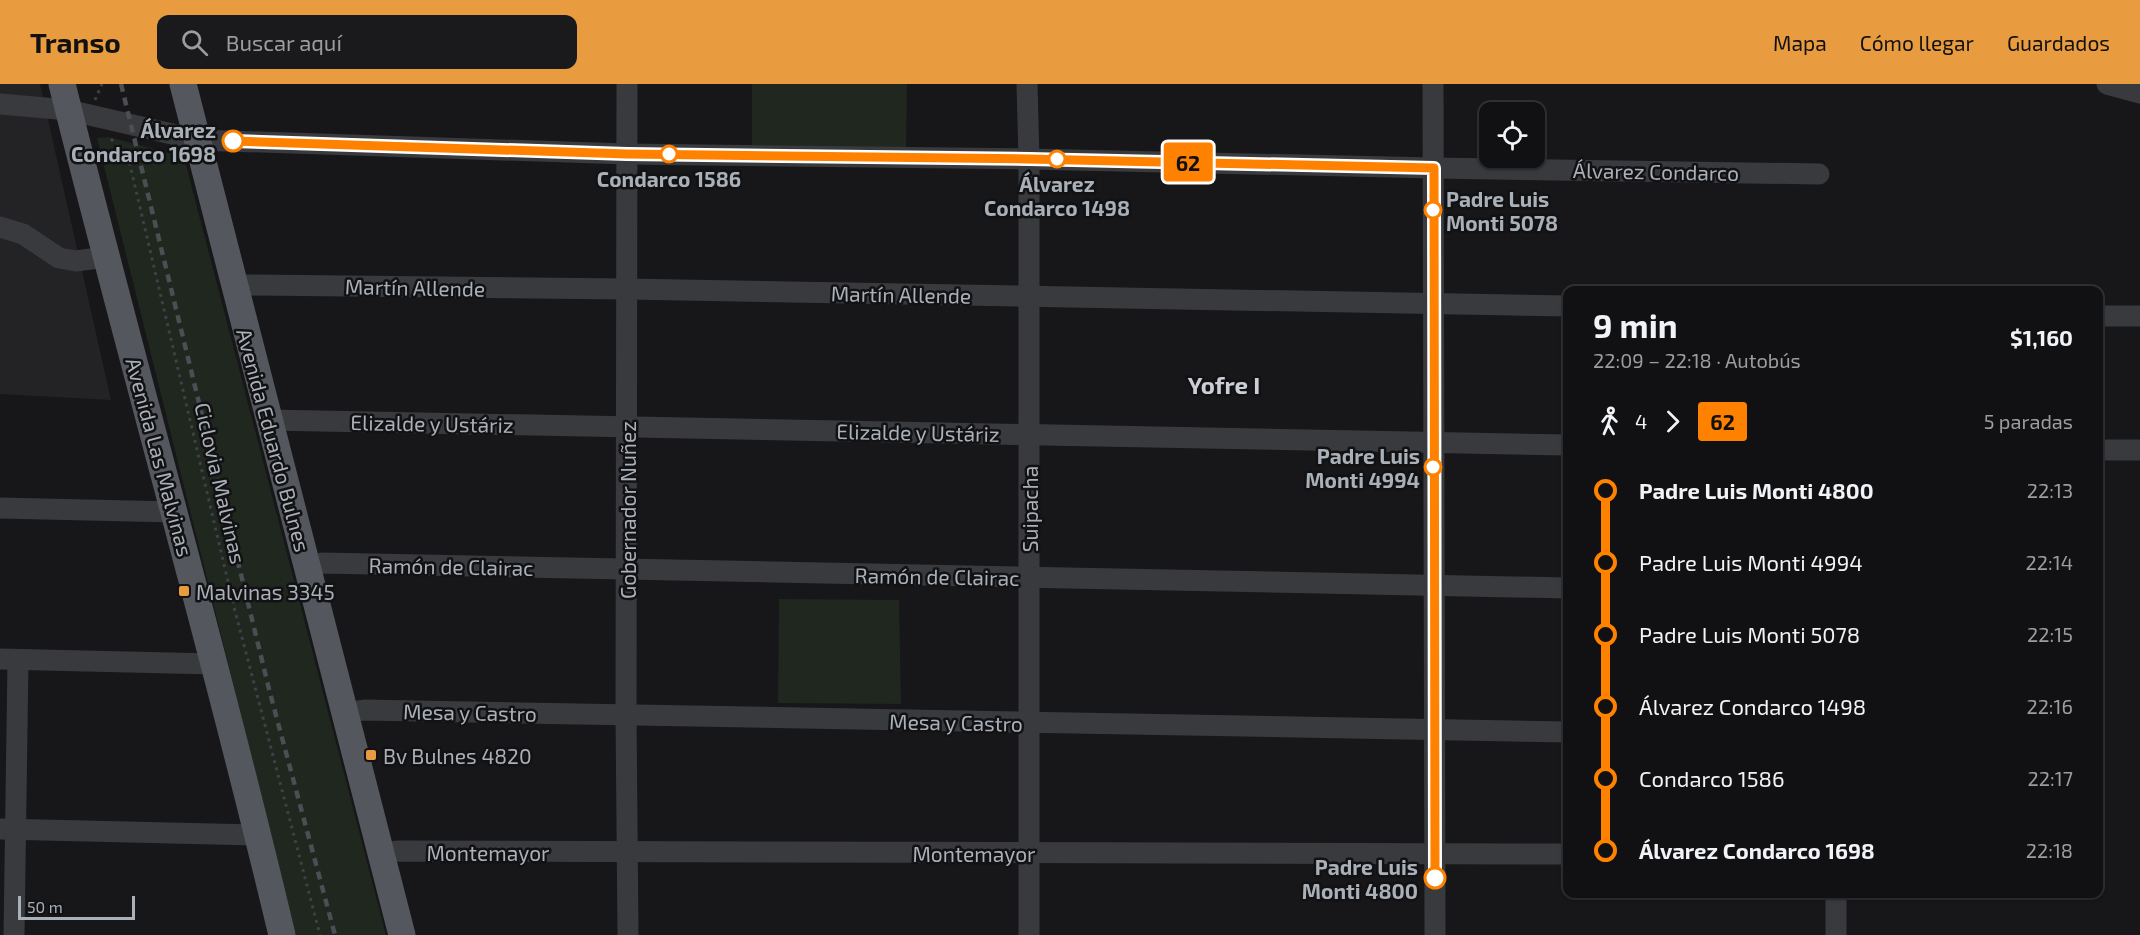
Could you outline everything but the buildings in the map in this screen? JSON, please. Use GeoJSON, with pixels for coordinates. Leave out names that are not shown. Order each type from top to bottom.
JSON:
{"type":"FeatureCollection","features":[{"type":"Feature","properties":{"kind":"main road","name":"Avenida Las Malvinas"},"geometry":{"type":"LineString","coordinates":[[62,84],[81,113],[106,257],[175,512],[282,935]]}},
{"type":"Feature","properties":{"kind":"main road","name":"Avenida Eduardo Bulnes"},"geometry":{"type":"LineString","coordinates":[[183,84],[402,935]]}},
{"type":"Feature","properties":{"kind":"street","name":"Gobernador Nuñez"},"geometry":{"type":"LineString","coordinates":[[627,84],[628,935]]}},
{"type":"Feature","properties":{"kind":"street","name":"Suipacha"},"geometry":{"type":"LineString","coordinates":[[1027,84],[1030,578],[1029,935]]}},
{"type":"Feature","properties":{"kind":"street"},"geometry":{"type":"LineString","coordinates":[[1433,84],[1435,935]]}},
{"type":"Feature","properties":{"kind":"street"},"geometry":{"type":"LineString","coordinates":[[2107,84],[2140,93]]}},
{"type":"Feature","properties":{"kind":"street"},"geometry":{"type":"LineString","coordinates":[[0,104],[81,113]]}},
{"type":"Feature","properties":{"kind":"street","name":"Álvarez Condarco"},"geometry":{"type":"LineString","coordinates":[[81,113],[198,140],[627,154],[1819,174]]}},
{"type":"Feature","properties":{"kind":"street"},"geometry":{"type":"LineString","coordinates":[[0,227],[23,234],[59,258],[76,261],[106,257]]}},
{"type":"Feature","properties":{"kind":"street","name":"Martín Allende"},"geometry":{"type":"LineString","coordinates":[[234,287],[247,285],[627,289],[1563,306]]}},
{"type":"Feature","properties":{"kind":"street"},"geometry":{"type":"LineString","coordinates":[[2103,316],[2140,316]]}},
{"type":"Feature","properties":{"kind":"street","name":"Elizalde y Ustáriz"},"geometry":{"type":"LineString","coordinates":[[269,420],[1563,445]]}},
{"type":"Feature","properties":{"kind":"street"},"geometry":{"type":"LineString","coordinates":[[2103,450],[2140,450]]}},
{"type":"Feature","properties":{"kind":"street"},"geometry":{"type":"LineString","coordinates":[[0,508],[175,512]]}},
{"type":"Feature","properties":{"kind":"street","name":"Ramón de Clairac"},"geometry":{"type":"LineString","coordinates":[[307,568],[322,563],[1563,588]]}},
{"type":"Feature","properties":{"kind":"street"},"geometry":{"type":"LineString","coordinates":[[14,935],[8,830],[9,659],[214,663]]}},
{"type":"Feature","properties":{"kind":"street","name":"Mesa y Castro"},"geometry":{"type":"LineString","coordinates":[[345,713],[364,710],[626,714],[1029,724],[1563,732]]}},
{"type":"Feature","properties":{"kind":"street"},"geometry":{"type":"LineString","coordinates":[[8,830],[258,835]]}},
{"type":"Feature","properties":{"kind":"street","name":"Montemayor"},"geometry":{"type":"LineString","coordinates":[[381,854],[397,851],[1563,854]]}},
{"type":"Feature","properties":{"kind":"street"},"geometry":{"type":"LineString","coordinates":[[1836,898],[1836,935]]}},
{"type":"Feature","properties":{"kind":"path"},"geometry":{"type":"LineString","coordinates":[[81,113],[93,105],[102,84]]}},
{"type":"Feature","properties":{"kind":"path","name":"Ciclovia Malvinas"},"geometry":{"type":"LineString","coordinates":[[81,113],[121,149],[130,165],[232,596],[320,935]]}},
{"type":"Feature","properties":{"kind":"shaded area"},"geometry":{"type":"Polygon","coordinates":[[[0,84],[40,84],[111,400],[0,394],[0,84]]]}},
{"type":"Feature","properties":{"kind":"shaded area"},"geometry":{"type":"Polygon","coordinates":[[[752,84],[907,84],[906,149],[752,146],[752,84]]]}},
{"type":"Feature","properties":{"kind":"shaded area"},"geometry":{"type":"Polygon","coordinates":[[[109,137],[184,157],[386,935],[296,935],[97,138],[109,137]]]}},
{"type":"Feature","properties":{"kind":"shaded area"},"geometry":{"type":"Polygon","coordinates":[[[779,599],[899,600],[901,704],[778,703],[779,599]]]}},
{"type":"Feature","properties":{"kind":"railway"},"geometry":{"type":"LineString","coordinates":[[121,84],[270,693],[335,935]]}},
{"type":"Feature","properties":{"kind":"bus line","name":"62"},"geometry":{"type":"LineString","coordinates":[[233,141],[627,154],[1029,159],[1434,168],[1435,878]]}},
{"type":"Feature","properties":{"kind":"place","name":"Álvarez Condarco 1698"},"geometry":{"type":"Point","coordinates":[233,141]}},
{"type":"Feature","properties":{"kind":"place","name":"Condarco 1586"},"geometry":{"type":"Point","coordinates":[669,154]}},
{"type":"Feature","properties":{"kind":"place","name":"Álvarez Condarco 1498"},"geometry":{"type":"Point","coordinates":[1057,159]}},
{"type":"Feature","properties":{"kind":"place","name":"Padre Luis Monti 5078"},"geometry":{"type":"Point","coordinates":[1433,210]}},
{"type":"Feature","properties":{"kind":"place","name":"Padre Luis Monti 4994"},"geometry":{"type":"Point","coordinates":[1433,467]}},
{"type":"Feature","properties":{"kind":"place","name":"Malvinas 3345"},"geometry":{"type":"Point","coordinates":[184,591]}},
{"type":"Feature","properties":{"kind":"place","name":"Bv Bulnes 4820"},"geometry":{"type":"Point","coordinates":[371,755]}},
{"type":"Feature","properties":{"kind":"place","name":"Padre Luis Monti 4800"},"geometry":{"type":"Point","coordinates":[1435,878]}},
{"type":"Feature","properties":{"kind":"district","name":"Yofre I"},"geometry":{"type":"Point","coordinates":[1224,384]}}]}
